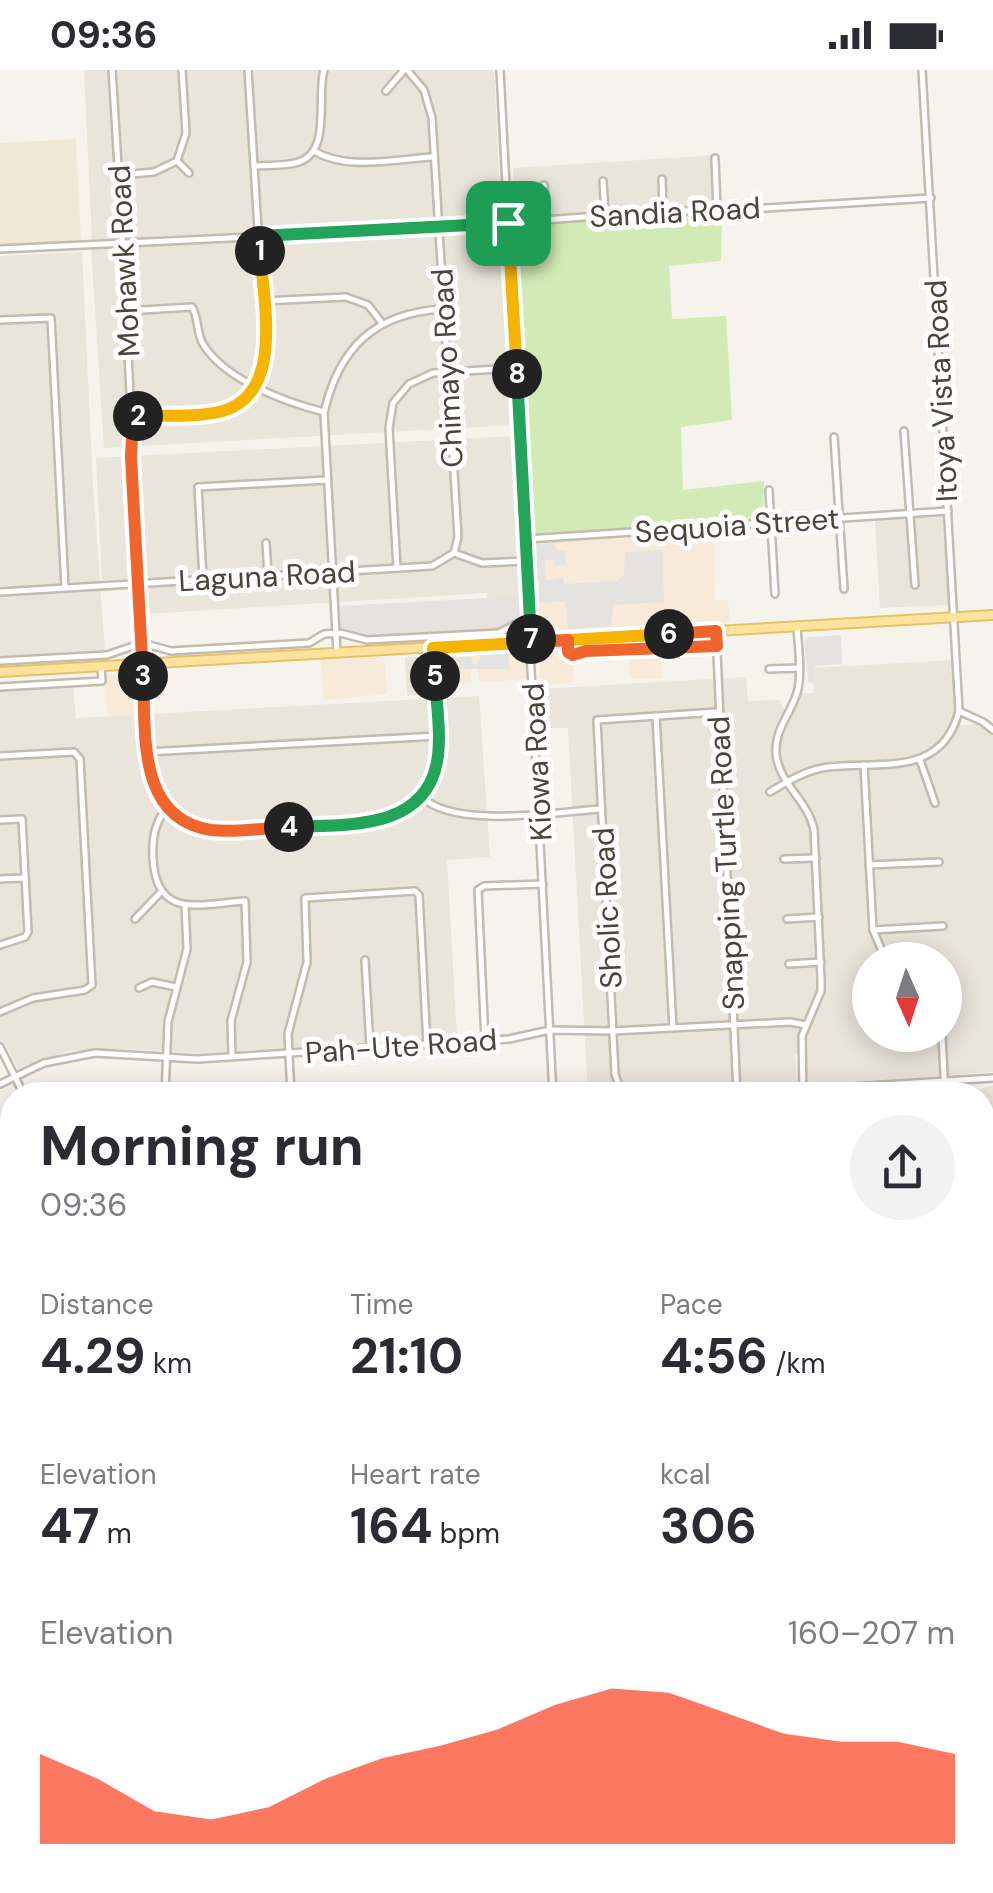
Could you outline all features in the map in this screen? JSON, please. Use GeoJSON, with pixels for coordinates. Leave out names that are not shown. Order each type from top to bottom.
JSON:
{"type":"FeatureCollection","features":[{"type":"Feature","properties":{"kind":"main road"},"geometry":{"type":"LineString","coordinates":[[0,672],[993,615]]}},
{"type":"Feature","properties":{"kind":"street","name":"Mohawk Road"},"geometry":{"type":"LineString","coordinates":[[112,70],[133,416],[131,457],[147,752],[150,778],[167,807]]}},
{"type":"Feature","properties":{"kind":"street"},"geometry":{"type":"LineString","coordinates":[[119,174],[154,172],[177,160],[186,133],[182,70]]}},
{"type":"Feature","properties":{"kind":"street"},"geometry":{"type":"LineString","coordinates":[[133,416],[224,410],[243,401],[257,386],[266,356],[248,70]]}},
{"type":"Feature","properties":{"kind":"street"},"geometry":{"type":"LineString","coordinates":[[255,166],[299,163],[314,150],[321,136],[320,85],[324,70]]}},
{"type":"Feature","properties":{"kind":"street"},"geometry":{"type":"LineString","coordinates":[[386,91],[405,70]]}},
{"type":"Feature","properties":{"kind":"street","name":"Chimayo Road"},"geometry":{"type":"LineString","coordinates":[[405,70],[424,90],[432,118],[458,537],[454,554]]}},
{"type":"Feature","properties":{"kind":"street","name":"Kiowa Road"},"geometry":{"type":"LineString","coordinates":[[500,70],[553,1082]]}},
{"type":"Feature","properties":{"kind":"street","name":"Itoya Vista Road"},"geometry":{"type":"LineString","coordinates":[[922,70],[959,711]]}},
{"type":"Feature","properties":{"kind":"street"},"geometry":{"type":"LineString","coordinates":[[314,150],[342,162],[434,158]]}},
{"type":"Feature","properties":{"kind":"street"},"geometry":{"type":"LineString","coordinates":[[715,158],[717,211]]}},
{"type":"Feature","properties":{"kind":"street"},"geometry":{"type":"LineString","coordinates":[[177,160],[190,172]]}},
{"type":"Feature","properties":{"kind":"street"},"geometry":{"type":"LineString","coordinates":[[662,178],[663,210]]}},
{"type":"Feature","properties":{"kind":"street"},"geometry":{"type":"LineString","coordinates":[[603,181],[605,214]]}},
{"type":"Feature","properties":{"kind":"street"},"geometry":{"type":"LineString","coordinates":[[544,185],[546,218]]}},
{"type":"Feature","properties":{"kind":"street","name":"Sandia Road"},"geometry":{"type":"LineString","coordinates":[[0,249],[439,228],[663,210],[717,211],[930,198]]}},
{"type":"Feature","properties":{"kind":"street"},"geometry":{"type":"LineString","coordinates":[[263,301],[346,297],[368,305],[382,322]]}},
{"type":"Feature","properties":{"kind":"street"},"geometry":{"type":"LineString","coordinates":[[126,311],[192,307],[204,344],[219,362],[284,402],[324,412]]}},
{"type":"Feature","properties":{"kind":"street"},"geometry":{"type":"LineString","coordinates":[[337,653],[324,412],[331,384],[353,347],[382,322],[415,310],[443,309]]}},
{"type":"Feature","properties":{"kind":"street"},"geometry":{"type":"LineString","coordinates":[[0,320],[51,318],[66,587]]}},
{"type":"Feature","properties":{"kind":"street"},"geometry":{"type":"LineString","coordinates":[[397,568],[390,415],[393,404],[420,377],[516,368]]}},
{"type":"Feature","properties":{"kind":"street"},"geometry":{"type":"LineString","coordinates":[[904,432],[915,584]]}},
{"type":"Feature","properties":{"kind":"street"},"geometry":{"type":"LineString","coordinates":[[834,437],[844,588]]}},
{"type":"Feature","properties":{"kind":"street"},"geometry":{"type":"LineString","coordinates":[[203,579],[198,488],[326,480]]}},
{"type":"Feature","properties":{"kind":"street"},"geometry":{"type":"LineString","coordinates":[[770,490],[776,594]]}},
{"type":"Feature","properties":{"kind":"street","name":"Sequoia Street"},"geometry":{"type":"LineString","coordinates":[[527,539],[948,511]]}},
{"type":"Feature","properties":{"kind":"street"},"geometry":{"type":"LineString","coordinates":[[266,543],[268,576]]}},
{"type":"Feature","properties":{"kind":"street","name":"Laguna Road"},"geometry":{"type":"LineString","coordinates":[[0,592],[432,566],[454,554],[482,563],[528,561]]}},
{"type":"Feature","properties":{"kind":"street"},"geometry":{"type":"LineString","coordinates":[[0,661],[116,654],[142,643],[171,651],[309,643],[324,634],[336,633],[368,640],[499,633],[518,623],[530,622]]}},
{"type":"Feature","properties":{"kind":"street"},"geometry":{"type":"LineString","coordinates":[[797,626],[798,691],[776,745],[779,768],[812,818],[816,858],[821,991],[806,1025],[801,1050],[803,1082]]}},
{"type":"Feature","properties":{"kind":"street","name":"Snapping Turtle Road"},"geometry":{"type":"LineString","coordinates":[[716,631],[736,1082]]}},
{"type":"Feature","properties":{"kind":"street"},"geometry":{"type":"LineString","coordinates":[[568,640],[568,652],[573,655],[620,649],[717,646]]}},
{"type":"Feature","properties":{"kind":"street"},"geometry":{"type":"LineString","coordinates":[[232,1056],[231,1021],[247,962],[245,900],[185,905],[171,902],[160,893],[154,880],[156,821],[167,807],[190,824],[220,831],[384,820],[404,812],[422,797],[438,760],[433,648]]}},
{"type":"Feature","properties":{"kind":"street"},"geometry":{"type":"LineString","coordinates":[[0,687],[102,681],[101,666]]}},
{"type":"Feature","properties":{"kind":"street"},"geometry":{"type":"LineString","coordinates":[[769,669],[799,668]]}},
{"type":"Feature","properties":{"kind":"street"},"geometry":{"type":"LineString","coordinates":[[770,792],[819,769],[920,760],[950,735],[959,711],[993,730]]}},
{"type":"Feature","properties":{"kind":"street"},"geometry":{"type":"LineString","coordinates":[[673,1028],[656,716],[717,712]]}},
{"type":"Feature","properties":{"kind":"street","name":"Sholic Road"},"geometry":{"type":"LineString","coordinates":[[618,1082],[597,720],[656,716]]}},
{"type":"Feature","properties":{"kind":"street"},"geometry":{"type":"LineString","coordinates":[[147,752],[438,736]]}},
{"type":"Feature","properties":{"kind":"street"},"geometry":{"type":"LineString","coordinates":[[0,756],[74,752],[80,759],[90,988],[33,998],[0,1012]]}},
{"type":"Feature","properties":{"kind":"street"},"geometry":{"type":"LineString","coordinates":[[920,760],[934,803]]}},
{"type":"Feature","properties":{"kind":"street"},"geometry":{"type":"LineString","coordinates":[[864,766],[873,930],[878,942]]}},
{"type":"Feature","properties":{"kind":"street"},"geometry":{"type":"LineString","coordinates":[[422,797],[457,816],[601,810]]}},
{"type":"Feature","properties":{"kind":"street"},"geometry":{"type":"LineString","coordinates":[[0,820],[22,819],[28,932],[0,945]]}},
{"type":"Feature","properties":{"kind":"street"},"geometry":{"type":"LineString","coordinates":[[784,859],[816,858]]}},
{"type":"Feature","properties":{"kind":"street"},"geometry":{"type":"LineString","coordinates":[[869,865],[939,862]]}},
{"type":"Feature","properties":{"kind":"street"},"geometry":{"type":"LineString","coordinates":[[0,879],[24,878]]}},
{"type":"Feature","properties":{"kind":"street"},"geometry":{"type":"LineString","coordinates":[[485,1040],[478,890],[484,886],[543,884]]}},
{"type":"Feature","properties":{"kind":"street"},"geometry":{"type":"LineString","coordinates":[[290,1082],[288,1034],[307,962],[304,898],[415,891],[419,895],[427,1044]]}},
{"type":"Feature","properties":{"kind":"street"},"geometry":{"type":"LineString","coordinates":[[134,919],[160,893]]}},
{"type":"Feature","properties":{"kind":"street"},"geometry":{"type":"LineString","coordinates":[[165,1082],[168,1022],[187,949],[185,905]]}},
{"type":"Feature","properties":{"kind":"street"},"geometry":{"type":"LineString","coordinates":[[786,919],[819,917]]}},
{"type":"Feature","properties":{"kind":"street"},"geometry":{"type":"LineString","coordinates":[[873,930],[943,926]]}},
{"type":"Feature","properties":{"kind":"street"},"geometry":{"type":"LineString","coordinates":[[365,960],[370,1048]]}},
{"type":"Feature","properties":{"kind":"street"},"geometry":{"type":"LineString","coordinates":[[790,964],[821,962]]}},
{"type":"Feature","properties":{"kind":"street"},"geometry":{"type":"LineString","coordinates":[[139,988],[152,982],[176,986]]}},
{"type":"Feature","properties":{"kind":"street","name":"Pah-Ute Road"},"geometry":{"type":"LineString","coordinates":[[4,1082],[65,1056],[94,1053],[165,1058],[232,1056],[509,1039],[550,1030],[613,1031],[790,1022],[806,1025]]}},
{"type":"Feature","properties":{"kind":"street"},"geometry":{"type":"LineString","coordinates":[[0,1047],[19,1082]]}},
{"type":"Feature","properties":{"kind":"street"},"geometry":{"type":"LineString","coordinates":[[943,1052],[945,1082],[993,1078]]}},
{"type":"Feature","properties":{"kind":"shaded area"},"geometry":{"type":"Polygon","coordinates":[[[84,70],[494,70],[501,219],[92,240],[84,70]]]}},
{"type":"Feature","properties":{"kind":"shaded area"},"geometry":{"type":"Polygon","coordinates":[[[76,139],[81,241],[0,245],[0,143],[76,139]]]}},
{"type":"Feature","properties":{"kind":"shaded area"},"geometry":{"type":"Polygon","coordinates":[[[719,155],[722,213],[517,224],[513,168],[719,155]]]}},
{"type":"Feature","properties":{"kind":"shaded area"},"geometry":{"type":"Polygon","coordinates":[[[503,228],[514,425],[104,448],[91,248],[503,228]]]}},
{"type":"Feature","properties":{"kind":"shaded area"},"geometry":{"type":"Polygon","coordinates":[[[82,252],[105,652],[0,658],[0,256],[82,252]]]}},
{"type":"Feature","properties":{"kind":"shaded area"},"geometry":{"type":"Polygon","coordinates":[[[515,436],[523,596],[487,598],[487,593],[145,614],[143,578],[102,580],[96,458],[515,436]]]}},
{"type":"Feature","properties":{"kind":"shaded area"},"geometry":{"type":"Polygon","coordinates":[[[943,517],[948,605],[880,608],[875,520],[943,517]]]}},
{"type":"Feature","properties":{"kind":"shaded area"},"geometry":{"type":"Polygon","coordinates":[[[714,530],[715,600],[728,600],[730,622],[541,633],[536,628],[532,542],[714,530]]]}},
{"type":"Feature","properties":{"kind":"shaded area"},"geometry":{"type":"Polygon","coordinates":[[[554,543],[557,551],[565,551],[566,565],[555,566],[554,560],[545,560],[546,581],[563,577],[564,584],[618,581],[624,574],[625,552],[662,550],[664,602],[613,605],[611,626],[568,629],[565,601],[538,603],[540,582],[535,544],[554,543]]]}},
{"type":"Feature","properties":{"kind":"shaded area"},"geometry":{"type":"Polygon","coordinates":[[[523,596],[523,619],[498,630],[365,637],[339,630],[338,606],[523,596]]]}},
{"type":"Feature","properties":{"kind":"shaded area"},"geometry":{"type":"Polygon","coordinates":[[[841,635],[842,664],[815,666],[814,683],[808,682],[804,642],[808,637],[841,635]]]}},
{"type":"Feature","properties":{"kind":"shaded area"},"geometry":{"type":"Polygon","coordinates":[[[560,648],[573,658],[573,683],[541,685],[539,653],[560,648]]]}},
{"type":"Feature","properties":{"kind":"shaded area"},"geometry":{"type":"Polygon","coordinates":[[[521,650],[525,653],[527,679],[480,682],[478,668],[471,669],[471,682],[440,684],[442,655],[521,650]]]}},
{"type":"Feature","properties":{"kind":"shaded area"},"geometry":{"type":"Polygon","coordinates":[[[660,650],[662,679],[630,678],[629,651],[660,650]]]}},
{"type":"Feature","properties":{"kind":"shaded area"},"geometry":{"type":"Polygon","coordinates":[[[514,651],[508,655],[509,669],[452,669],[452,677],[442,677],[441,662],[445,658],[471,657],[472,664],[478,664],[482,653],[514,651]]]}},
{"type":"Feature","properties":{"kind":"shaded area"},"geometry":{"type":"Polygon","coordinates":[[[429,656],[431,694],[407,695],[405,657],[429,656]]]}},
{"type":"Feature","properties":{"kind":"shaded area"},"geometry":{"type":"Polygon","coordinates":[[[384,657],[387,694],[324,700],[321,660],[384,657]]]}},
{"type":"Feature","properties":{"kind":"shaded area"},"geometry":{"type":"Polygon","coordinates":[[[952,660],[952,721],[962,725],[993,723],[993,1072],[809,1082],[805,1054],[795,1055],[797,1082],[587,1082],[568,728],[541,728],[539,689],[746,677],[748,701],[779,700],[789,718],[802,693],[813,693],[815,668],[952,660]]]}},
{"type":"Feature","properties":{"kind":"shaded area"},"geometry":{"type":"Polygon","coordinates":[[[138,673],[141,714],[109,716],[103,684],[106,675],[138,673]]]}},
{"type":"Feature","properties":{"kind":"shaded area"},"geometry":{"type":"Polygon","coordinates":[[[73,686],[76,718],[479,696],[490,857],[447,860],[457,1038],[200,1053],[70,1051],[18,1069],[5,1043],[0,1046],[0,690],[73,686]]]}},
{"type":"Feature","properties":{"kind":"green space"},"geometry":{"type":"Polygon","coordinates":[[[722,213],[721,261],[669,266],[672,319],[726,316],[732,420],[681,427],[683,490],[764,481],[763,512],[751,519],[535,535],[517,224],[722,213]]]}},
{"type":"Feature","properties":{"kind":"route"},"geometry":{"type":"LineString","coordinates":[[508,223],[259,236],[266,356],[257,386],[243,401],[224,410],[133,416],[132,487],[150,778],[167,807],[190,824],[220,831],[311,826],[372,822],[404,812],[422,797],[438,760],[433,648],[563,640],[716,631],[717,646],[586,651],[573,655],[568,652],[568,640],[532,642],[527,539],[508,223]]}}]}
